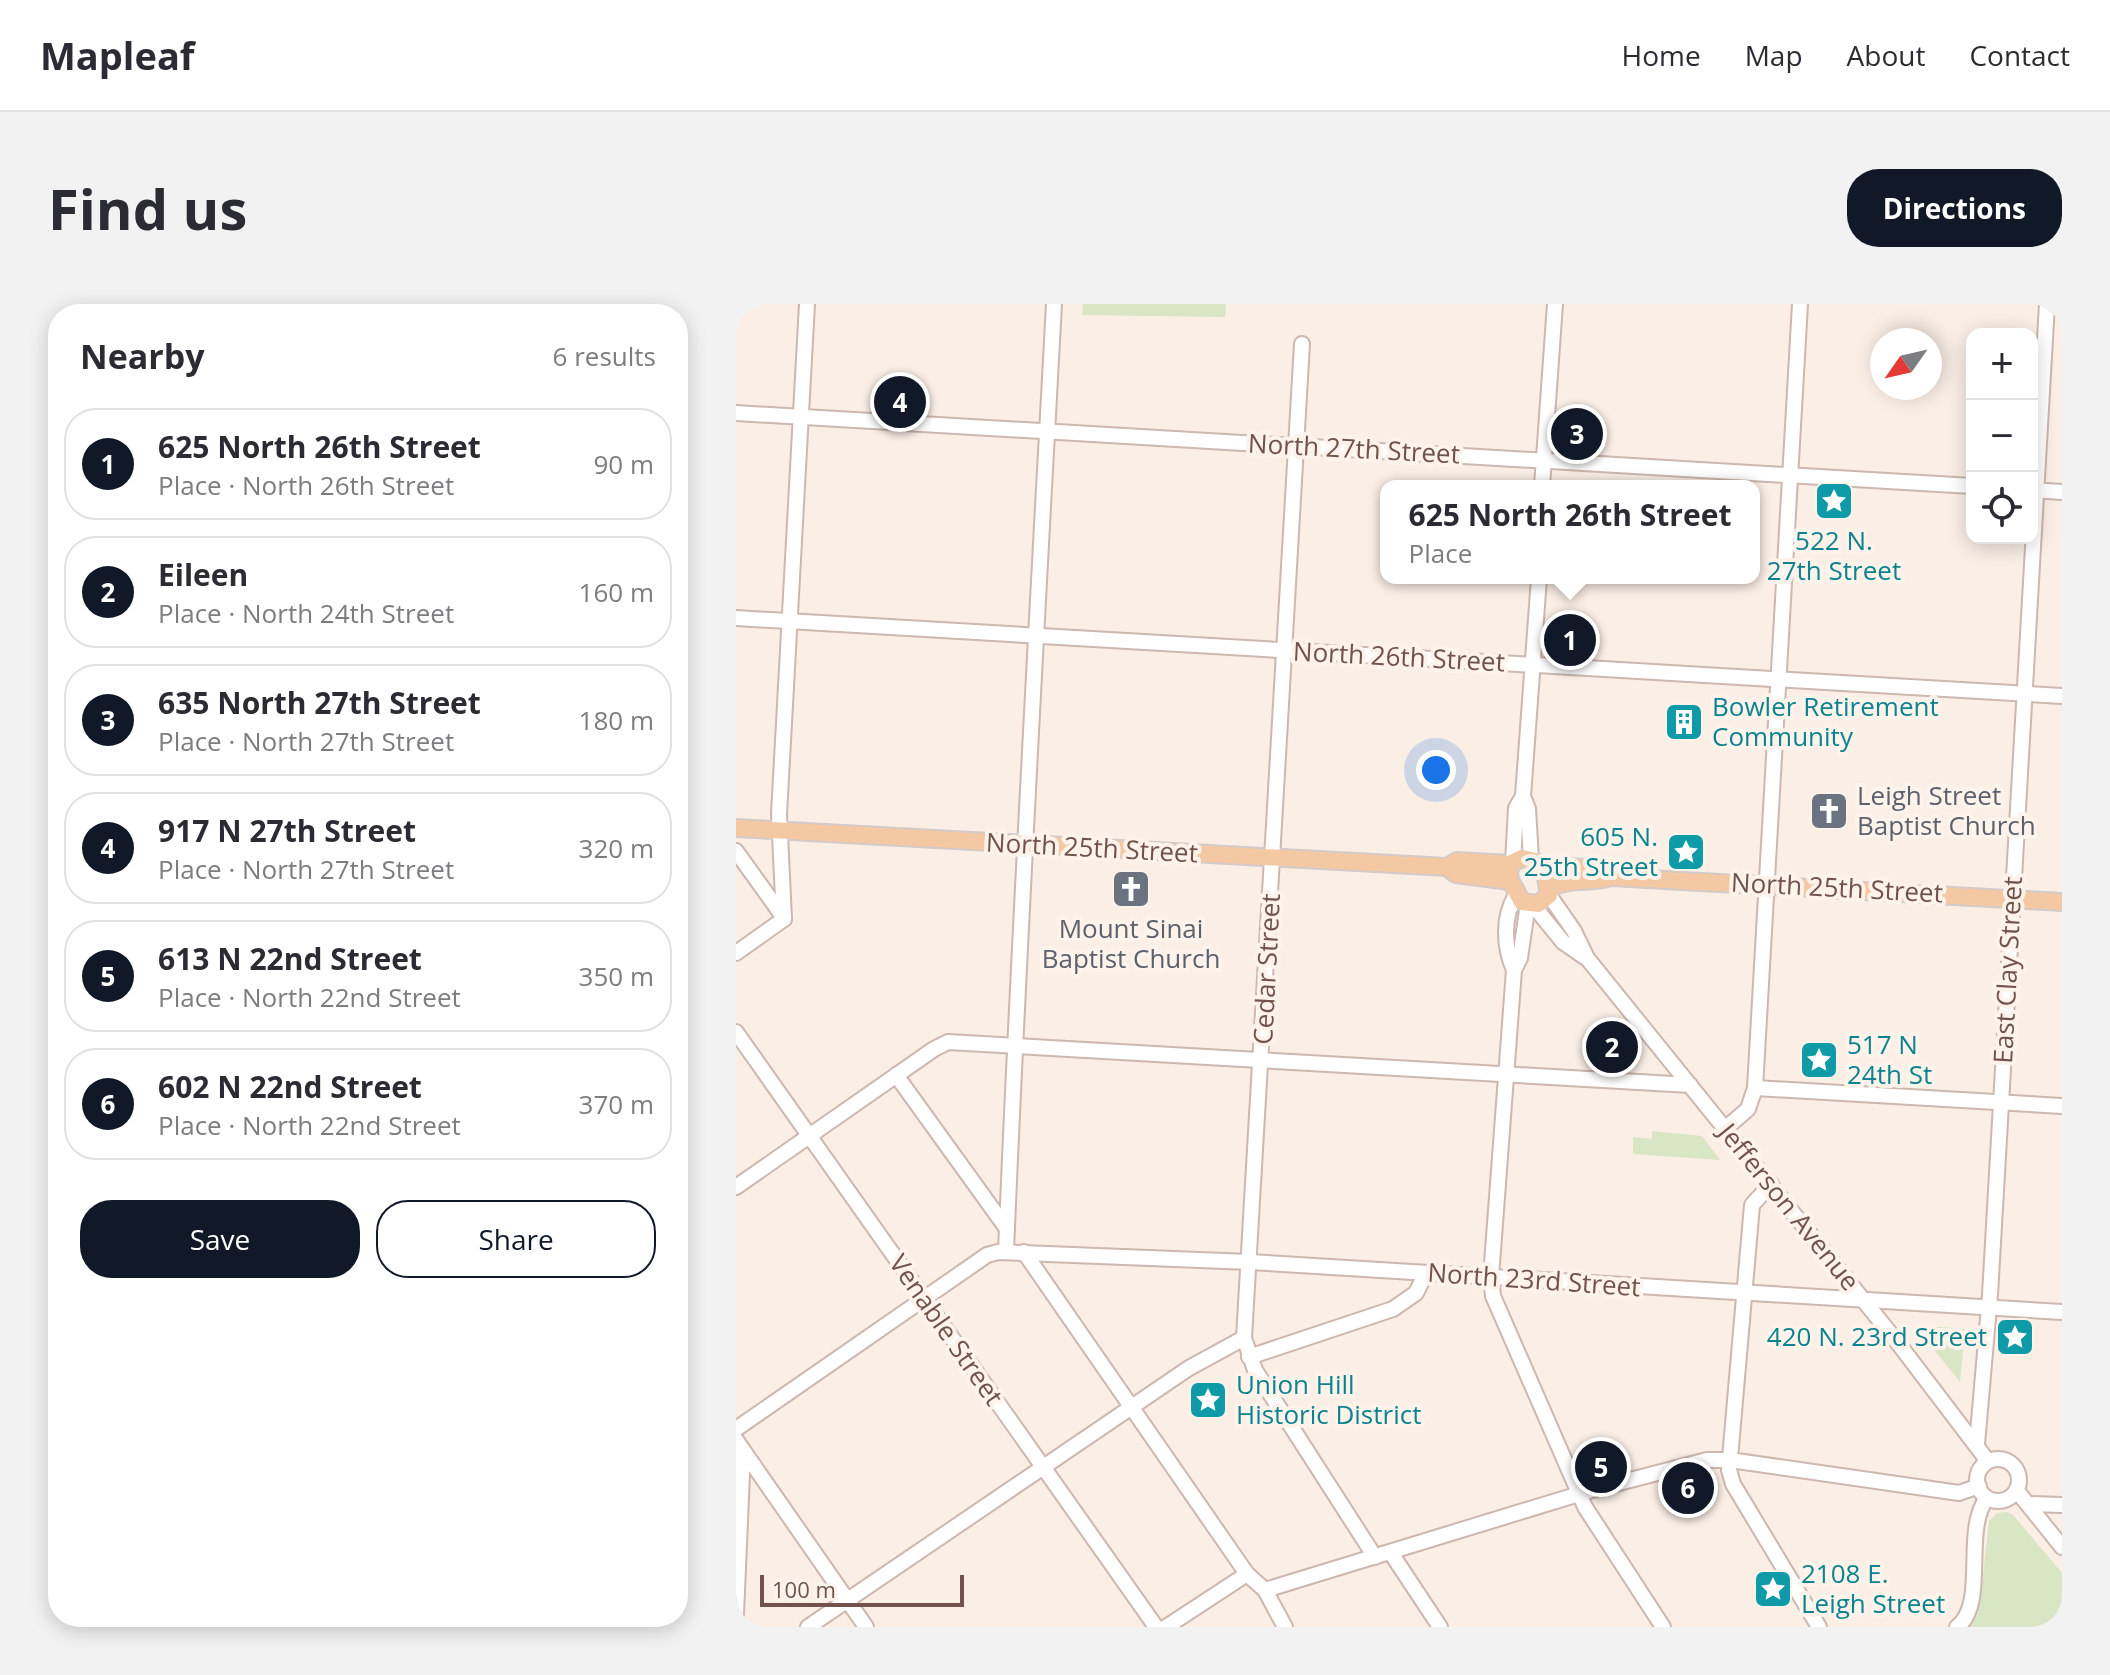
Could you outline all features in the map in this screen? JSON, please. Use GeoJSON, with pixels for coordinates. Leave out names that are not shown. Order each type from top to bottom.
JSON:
{"type":"FeatureCollection","features":[{"type":"Feature","properties":{"kind":"main road","name":"North 25th Street"},"geometry":{"type":"LineString","coordinates":[[736,828],[1447,867],[1456,874],[1549,892],[1566,881],[1598,881],[1611,877],[2062,902]]}},
{"type":"Feature","properties":{"kind":"main road","name":"North 25th Street"},"geometry":{"type":"LineString","coordinates":[[1518,885],[1535,863],[1598,868],[1611,877]]}},
{"type":"Feature","properties":{"kind":"main road"},"geometry":{"type":"LineString","coordinates":[[1535,863],[1549,892]]}},
{"type":"Feature","properties":{"kind":"street"},"geometry":{"type":"LineString","coordinates":[[784,919],[779,830],[807,304]]}},
{"type":"Feature","properties":{"kind":"street"},"geometry":{"type":"LineString","coordinates":[[736,1429],[987,1255],[1006,1251],[1034,637],[1054,304]]}},
{"type":"Feature","properties":{"kind":"street"},"geometry":{"type":"LineString","coordinates":[[1542,480],[1555,304]]}},
{"type":"Feature","properties":{"kind":"street"},"geometry":{"type":"LineString","coordinates":[[1726,1128],[1748,1109],[1755,1088],[1775,783],[1800,304]]}},
{"type":"Feature","properties":{"kind":"street","name":"East Clay Street"},"geometry":{"type":"LineString","coordinates":[[2035,472],[2047,304]]}},
{"type":"Feature","properties":{"kind":"street","name":"Cedar Street"},"geometry":{"type":"LineString","coordinates":[[1302,344],[1244,1338],[1249,1357],[1375,1557]]}},
{"type":"Feature","properties":{"kind":"street","name":"North 27th Street"},"geometry":{"type":"LineString","coordinates":[[736,413],[1966,486]]}},
{"type":"Feature","properties":{"kind":"street"},"geometry":{"type":"LineString","coordinates":[[2038,490],[2062,492]]}},
{"type":"Feature","properties":{"kind":"street","name":"East Clay Street"},"geometry":{"type":"LineString","coordinates":[[1977,1444],[1989,1308],[2031,544]]}},
{"type":"Feature","properties":{"kind":"street"},"geometry":{"type":"LineString","coordinates":[[1535,863],[1528,809],[1523,796],[1539,584]]}},
{"type":"Feature","properties":{"kind":"street","name":"North 26th Street"},"geometry":{"type":"LineString","coordinates":[[736,618],[2062,696]]}},
{"type":"Feature","properties":{"kind":"street"},"geometry":{"type":"LineString","coordinates":[[1523,796],[1516,808],[1518,885],[1507,920],[1507,954],[1514,970],[1491,1277],[1493,1296],[1579,1494],[1663,1627]]}},
{"type":"Feature","properties":{"kind":"street"},"geometry":{"type":"LineString","coordinates":[[736,851],[784,919]]}},
{"type":"Feature","properties":{"kind":"street","name":"Jefferson Avenue"},"geometry":{"type":"LineString","coordinates":[[1518,885],[1563,942],[1587,958]]}},
{"type":"Feature","properties":{"kind":"street","name":"Jefferson Avenue"},"geometry":{"type":"LineString","coordinates":[[1549,892],[1587,958],[1771,1184],[1987,1460]]}},
{"type":"Feature","properties":{"kind":"street"},"geometry":{"type":"LineString","coordinates":[[736,953],[784,919]]}},
{"type":"Feature","properties":{"kind":"street","name":"Venable Street"},"geometry":{"type":"LineString","coordinates":[[736,1032],[1156,1627]]}},
{"type":"Feature","properties":{"kind":"street"},"geometry":{"type":"LineString","coordinates":[[736,1187],[948,1042],[1690,1085]]}},
{"type":"Feature","properties":{"kind":"street"},"geometry":{"type":"LineString","coordinates":[[896,1075],[1007,1229]]}},
{"type":"Feature","properties":{"kind":"street"},"geometry":{"type":"LineString","coordinates":[[1755,1088],[2062,1106]]}},
{"type":"Feature","properties":{"kind":"street"},"geometry":{"type":"LineString","coordinates":[[1771,1184],[1752,1205],[1730,1460],[1733,1484],[1819,1627]]}},
{"type":"Feature","properties":{"kind":"street","name":"North 23rd Street"},"geometry":{"type":"LineString","coordinates":[[1006,1251],[1250,1262],[2062,1312]]}},
{"type":"Feature","properties":{"kind":"street"},"geometry":{"type":"LineString","coordinates":[[1024,1252],[1247,1574],[1265,1590],[1285,1627]]}},
{"type":"Feature","properties":{"kind":"street"},"geometry":{"type":"LineString","coordinates":[[1249,1357],[1393,1309],[1416,1293],[1426,1273]]}},
{"type":"Feature","properties":{"kind":"street"},"geometry":{"type":"LineString","coordinates":[[808,1627],[1132,1406],[1211,1355],[1244,1338]]}},
{"type":"Feature","properties":{"kind":"street"},"geometry":{"type":"LineString","coordinates":[[739,1445],[866,1627]]}},
{"type":"Feature","properties":{"kind":"street"},"geometry":{"type":"LineString","coordinates":[[736,1614],[739,1445]]}},
{"type":"Feature","properties":{"kind":"street"},"geometry":{"type":"LineString","coordinates":[[1960,1624],[1969,1609],[1977,1515],[1983,1492],[1977,1474],[1987,1460],[1996,1458],[2008,1463],[2017,1476],[2017,1491],[2062,1547]]}},
{"type":"Feature","properties":{"kind":"street"},"geometry":{"type":"LineString","coordinates":[[1265,1590],[1579,1494],[1707,1460],[1730,1460],[1959,1493],[1983,1492],[2005,1502],[2017,1491]]}},
{"type":"Feature","properties":{"kind":"street"},"geometry":{"type":"LineString","coordinates":[[2028,1504],[2062,1505]]}},
{"type":"Feature","properties":{"kind":"street"},"geometry":{"type":"LineString","coordinates":[[1391,1553],[1440,1627]]}},
{"type":"Feature","properties":{"kind":"street"},"geometry":{"type":"LineString","coordinates":[[1166,1627],[1247,1574]]}},
{"type":"Feature","properties":{"kind":"green space"},"geometry":{"type":"Polygon","coordinates":[[[1083,304],[1226,304],[1225,317],[1082,315],[1083,304]]]}},
{"type":"Feature","properties":{"kind":"green space"},"geometry":{"type":"Polygon","coordinates":[[[1652,1131],[1702,1136],[1720,1160],[1633,1154],[1633,1137],[1652,1139],[1652,1131]]]}},
{"type":"Feature","properties":{"kind":"green space"},"geometry":{"type":"Polygon","coordinates":[[[1916,1327],[1965,1329],[1960,1382],[1916,1327]]]}},
{"type":"Feature","properties":{"kind":"green space"},"geometry":{"type":"Polygon","coordinates":[[[1997,1513],[2013,1515],[2062,1573],[2062,1627],[1963,1627],[1980,1603],[1989,1521],[1997,1513]]]}},
{"type":"Feature","properties":{"kind":"place","name":"917 N 27th Street"},"geometry":{"type":"Point","coordinates":[900,402]}},
{"type":"Feature","properties":{"kind":"place","name":"635 North 27th Street"},"geometry":{"type":"Point","coordinates":[1577,434]}},
{"type":"Feature","properties":{"kind":"place","name":"522 N. 27th Street"},"geometry":{"type":"Point","coordinates":[1834,501]}},
{"type":"Feature","properties":{"kind":"place","name":"625 North 26th Street"},"geometry":{"type":"Point","coordinates":[1570,640]}},
{"type":"Feature","properties":{"kind":"place","name":"Bowler Retirement Community"},"geometry":{"type":"Point","coordinates":[1684,722]}},
{"type":"Feature","properties":{"kind":"place","name":"Leigh Street Baptist Church"},"geometry":{"type":"Point","coordinates":[1829,811]}},
{"type":"Feature","properties":{"kind":"place","name":"605 N. 25th Street"},"geometry":{"type":"Point","coordinates":[1686,852]}},
{"type":"Feature","properties":{"kind":"place","name":"Mount Sinai Baptist Church"},"geometry":{"type":"Point","coordinates":[1131,889]}},
{"type":"Feature","properties":{"kind":"place","name":"Eileen"},"geometry":{"type":"Point","coordinates":[1612,1047]}},
{"type":"Feature","properties":{"kind":"place","name":"517 N 24th St"},"geometry":{"type":"Point","coordinates":[1819,1060]}},
{"type":"Feature","properties":{"kind":"place","name":"420 N. 23rd Street"},"geometry":{"type":"Point","coordinates":[2015,1337]}},
{"type":"Feature","properties":{"kind":"place","name":"Union Hill Historic District"},"geometry":{"type":"Point","coordinates":[1208,1400]}},
{"type":"Feature","properties":{"kind":"place","name":"613 N 22nd Street"},"geometry":{"type":"Point","coordinates":[1601,1467]}},
{"type":"Feature","properties":{"kind":"place","name":"602 N 22nd Street"},"geometry":{"type":"Point","coordinates":[1688,1488]}},
{"type":"Feature","properties":{"kind":"place","name":"2108 E. Leigh Street"},"geometry":{"type":"Point","coordinates":[1773,1589]}}]}
